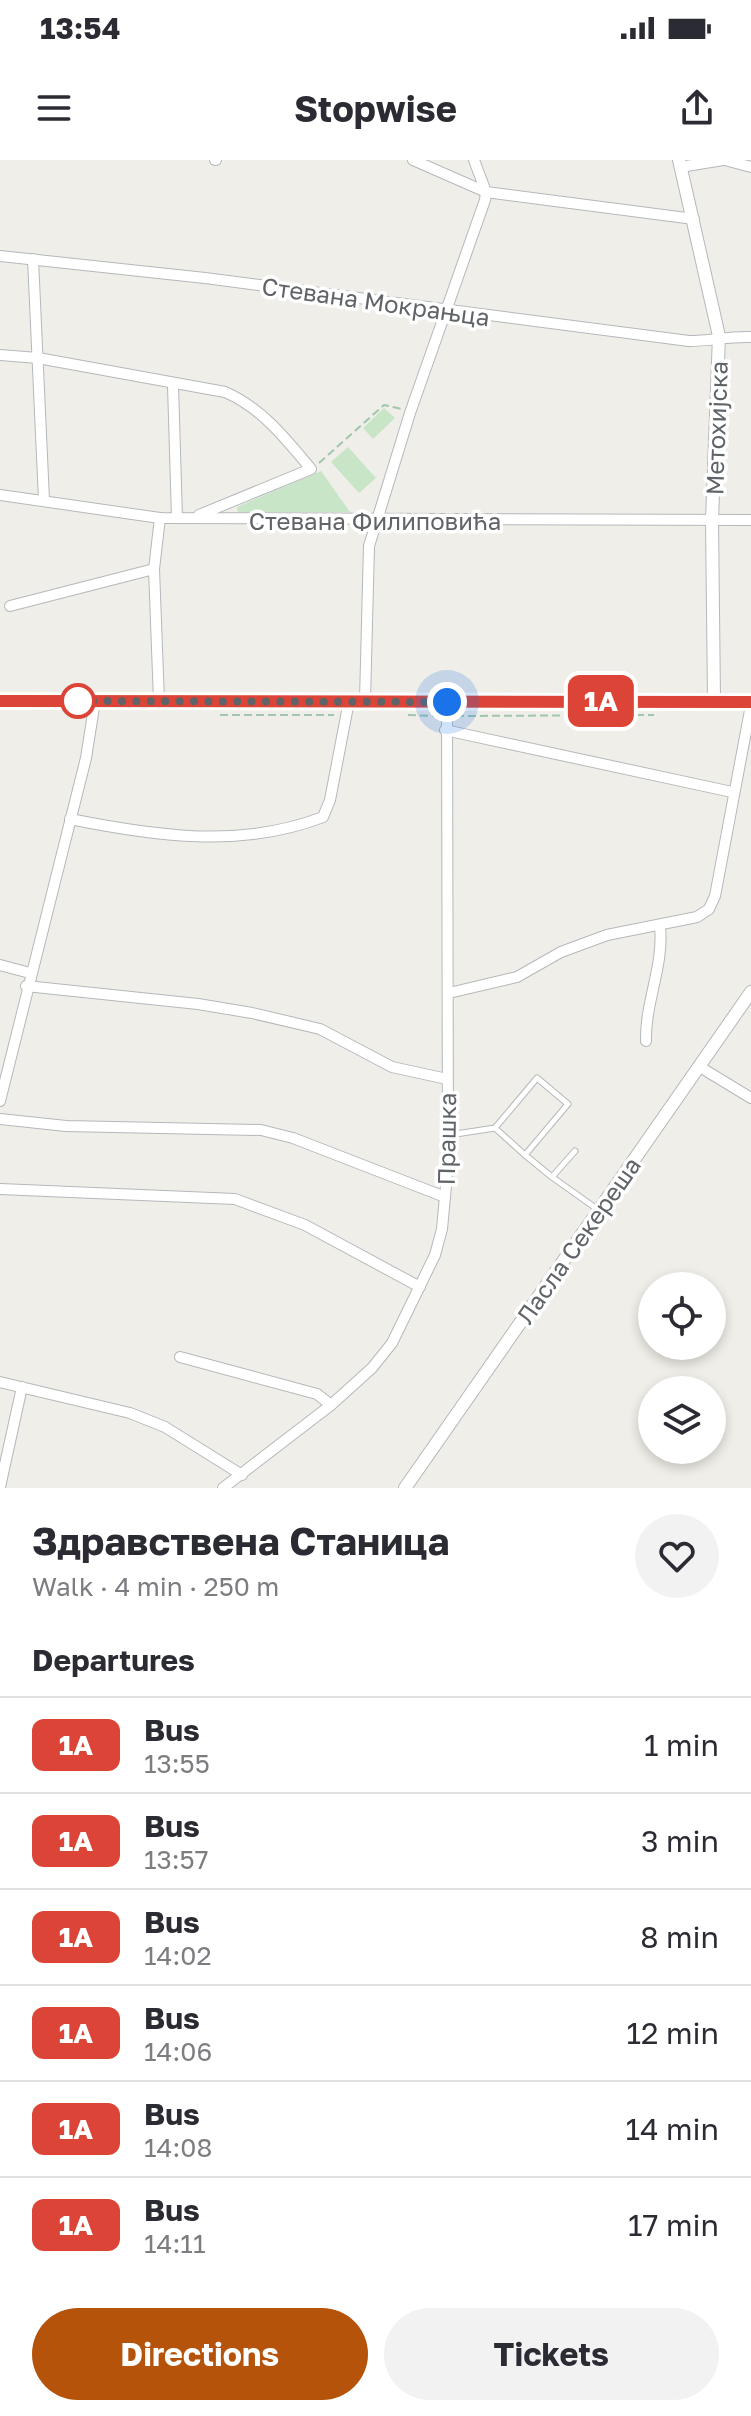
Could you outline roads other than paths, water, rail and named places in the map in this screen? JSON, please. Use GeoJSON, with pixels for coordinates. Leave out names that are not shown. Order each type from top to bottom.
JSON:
{"type":"FeatureCollection","features":[{"type":"Feature","properties":{"kind":"main road"},"geometry":{"type":"LineString","coordinates":[[0,701],[365,700],[447,709],[714,700],[751,703]]}},
{"type":"Feature","properties":{"kind":"street"},"geometry":{"type":"LineString","coordinates":[[413,160],[486,192],[694,219]]}},
{"type":"Feature","properties":{"kind":"street"},"geometry":{"type":"LineString","coordinates":[[365,700],[369,546],[410,413],[449,309],[486,192],[474,160]]}},
{"type":"Feature","properties":{"kind":"street"},"geometry":{"type":"LineString","coordinates":[[679,163],[724,160],[751,167]]}},
{"type":"Feature","properties":{"kind":"street","name":"Метохијска"},"geometry":{"type":"LineString","coordinates":[[679,163],[719,336],[712,520],[714,700]]}},
{"type":"Feature","properties":{"kind":"street","name":"Стевана Мокрањца"},"geometry":{"type":"LineString","coordinates":[[0,256],[689,341],[706,341],[719,336],[751,337]]}},
{"type":"Feature","properties":{"kind":"street"},"geometry":{"type":"LineString","coordinates":[[33,259],[44,500]]}},
{"type":"Feature","properties":{"kind":"street"},"geometry":{"type":"LineString","coordinates":[[0,355],[38,358],[173,385],[225,392],[246,401],[279,431],[311,469],[193,518]]}},
{"type":"Feature","properties":{"kind":"street"},"geometry":{"type":"LineString","coordinates":[[173,385],[177,518]]}},
{"type":"Feature","properties":{"kind":"street","name":"Стевана Филиповића"},"geometry":{"type":"LineString","coordinates":[[0,495],[160,518],[751,520]]}},
{"type":"Feature","properties":{"kind":"street"},"geometry":{"type":"LineString","coordinates":[[159,701],[154,569],[160,518]]}},
{"type":"Feature","properties":{"kind":"street"},"geometry":{"type":"LineString","coordinates":[[10,606],[154,569]]}},
{"type":"Feature","properties":{"kind":"street"},"geometry":{"type":"LineString","coordinates":[[0,1101],[26,986],[70,819],[95,701]]}},
{"type":"Feature","properties":{"kind":"street"},"geometry":{"type":"LineString","coordinates":[[70,819],[174,837],[224,838],[302,825],[323,817],[330,800],[349,701]]}},
{"type":"Feature","properties":{"kind":"street"},"geometry":{"type":"LineString","coordinates":[[449,993],[517,977],[583,943],[660,927],[697,917],[709,909],[715,896],[751,703]]}},
{"type":"Feature","properties":{"kind":"street","name":"Прашка"},"geometry":{"type":"LineString","coordinates":[[223,1488],[331,1405],[372,1368],[392,1343],[435,1255],[445,1197],[448,1135],[447,709]]}},
{"type":"Feature","properties":{"kind":"street"},"geometry":{"type":"LineString","coordinates":[[445,730],[732,792]]}},
{"type":"Feature","properties":{"kind":"street"},"geometry":{"type":"LineString","coordinates":[[646,1041],[646,1018],[657,970],[660,927]]}},
{"type":"Feature","properties":{"kind":"street"},"geometry":{"type":"LineString","coordinates":[[0,965],[30,973]]}},
{"type":"Feature","properties":{"kind":"street"},"geometry":{"type":"LineString","coordinates":[[26,986],[198,1004],[252,1013],[320,1029],[392,1067],[447,1079]]}},
{"type":"Feature","properties":{"kind":"street","name":"Ласла Секереша"},"geometry":{"type":"LineString","coordinates":[[405,1488],[751,992]]}},
{"type":"Feature","properties":{"kind":"street"},"geometry":{"type":"LineString","coordinates":[[700,1067],[751,1098]]}},
{"type":"Feature","properties":{"kind":"street"},"geometry":{"type":"LineString","coordinates":[[0,1119],[66,1126],[261,1130],[293,1138],[445,1197]]}},
{"type":"Feature","properties":{"kind":"street"},"geometry":{"type":"LineString","coordinates":[[0,1189],[235,1199],[305,1225],[420,1287]]}},
{"type":"Feature","properties":{"kind":"street"},"geometry":{"type":"LineString","coordinates":[[180,1357],[317,1394],[331,1405]]}},
{"type":"Feature","properties":{"kind":"street"},"geometry":{"type":"LineString","coordinates":[[0,1382],[130,1413],[175,1433],[242,1475]]}},
{"type":"Feature","properties":{"kind":"street"},"geometry":{"type":"LineString","coordinates":[[0,1487],[22,1387]]}},
{"type":"Feature","properties":{"kind":"lane"},"geometry":{"type":"LineString","coordinates":[[448,1135],[495,1128],[537,1078],[568,1104],[525,1155]]}},
{"type":"Feature","properties":{"kind":"lane"},"geometry":{"type":"LineString","coordinates":[[495,1128],[552,1177],[599,1211]]}},
{"type":"Feature","properties":{"kind":"lane"},"geometry":{"type":"LineString","coordinates":[[552,1177],[575,1151]]}}]}
